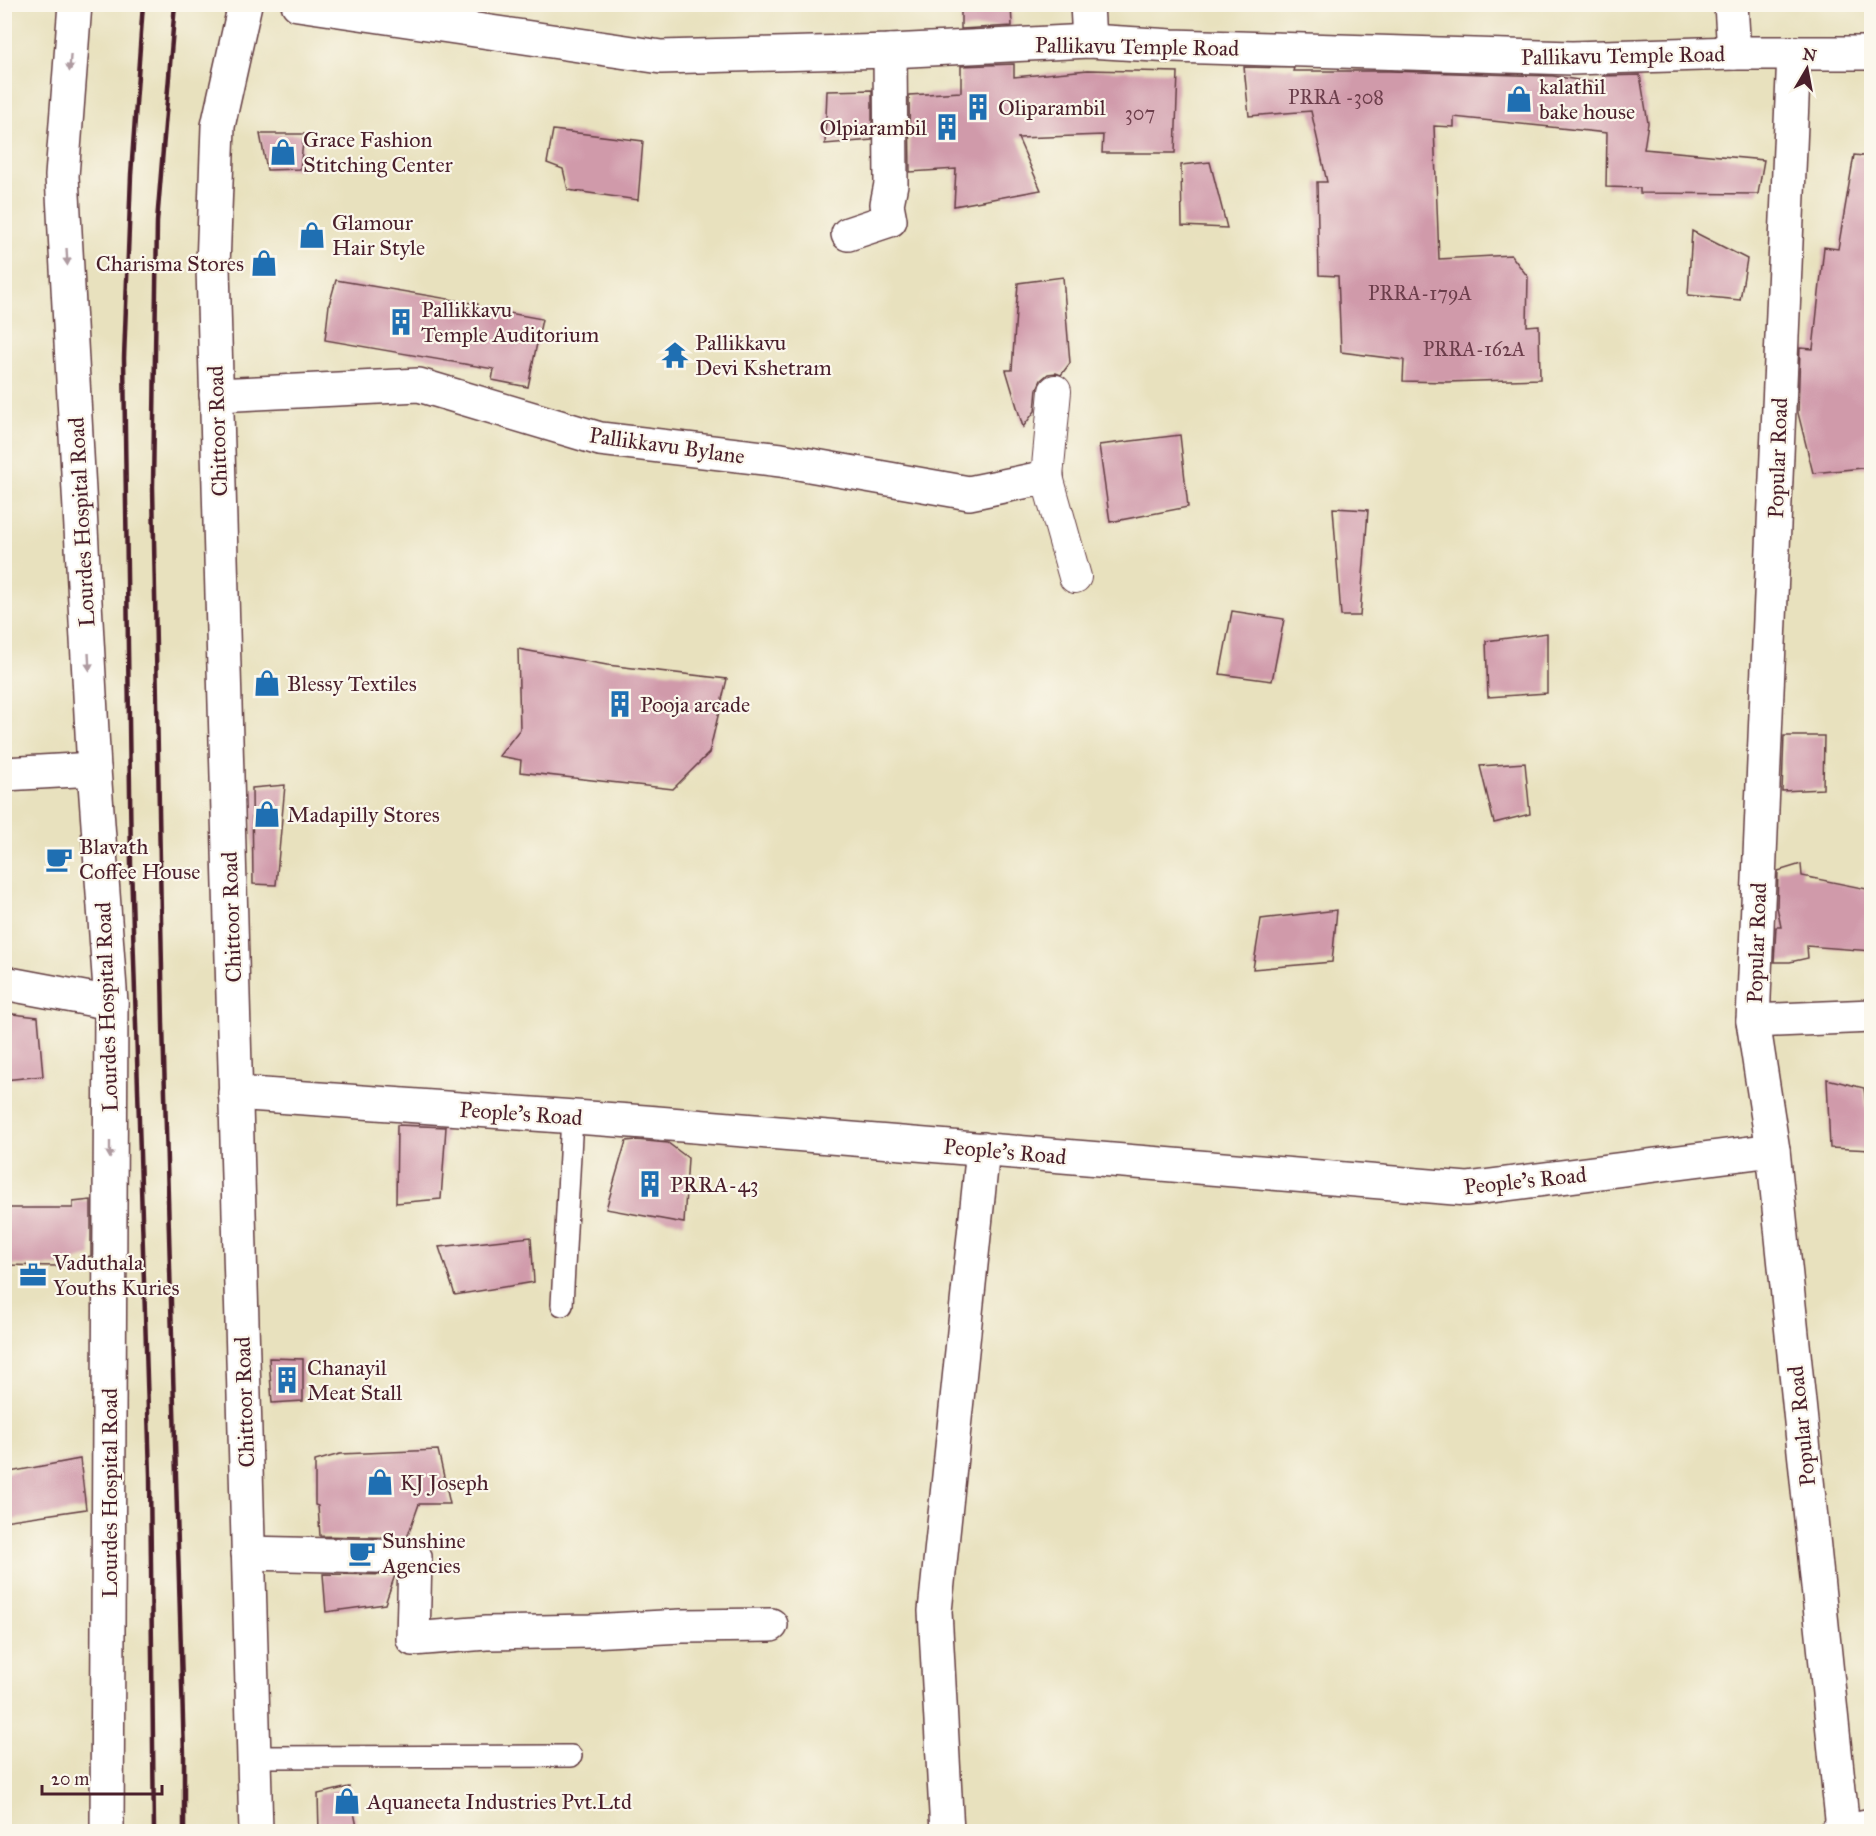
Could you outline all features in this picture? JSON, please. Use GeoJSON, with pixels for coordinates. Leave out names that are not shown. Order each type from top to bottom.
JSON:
{"type":"FeatureCollection","features":[{"type":"Feature","properties":{"kind":"street","name":"Lourdes Hospital Road"},"geometry":{"type":"LineString","coordinates":[[75,4],[62,176],[94,769],[111,1003],[107,1832]]}},
{"type":"Feature","properties":{"kind":"street","name":"Chittoor Road"},"geometry":{"type":"LineString","coordinates":[[245,4],[218,126],[213,267],[256,1832]]}},
{"type":"Feature","properties":{"kind":"street","name":"Pallikavu Temple Road"},"geometry":{"type":"LineString","coordinates":[[298,4],[661,57],[890,51],[1089,41],[1172,46],[1572,58],[1734,53],[1872,53]]}},
{"type":"Feature","properties":{"kind":"street"},"geometry":{"type":"LineString","coordinates":[[1087,4],[1089,41]]}},
{"type":"Feature","properties":{"kind":"street"},"geometry":{"type":"LineString","coordinates":[[1731,4],[1734,53]]}},
{"type":"Feature","properties":{"kind":"street"},"geometry":{"type":"LineString","coordinates":[[848,234],[890,220],[887,204],[891,184],[890,51]]}},
{"type":"Feature","properties":{"kind":"street","name":"Popular Road"},"geometry":{"type":"LineString","coordinates":[[1794,53],[1753,1021],[1773,1150],[1850,1828]]}},
{"type":"Feature","properties":{"kind":"street","name":"Pallikkavu Bylane"},"geometry":{"type":"LineString","coordinates":[[216,394],[419,385],[600,439],[781,460],[969,494],[1047,477]]}},
{"type":"Feature","properties":{"kind":"street"},"geometry":{"type":"LineString","coordinates":[[1054,391],[1047,477],[1075,577]]}},
{"type":"Feature","properties":{"kind":"street"},"geometry":{"type":"LineString","coordinates":[[4,774],[94,769]]}},
{"type":"Feature","properties":{"kind":"street"},"geometry":{"type":"LineString","coordinates":[[4,983],[111,1003]]}},
{"type":"Feature","properties":{"kind":"street"},"geometry":{"type":"LineString","coordinates":[[1753,1021],[1872,1016]]}},
{"type":"Feature","properties":{"kind":"street","name":"People's Road"},"geometry":{"type":"LineString","coordinates":[[236,1093],[983,1149],[1467,1189],[1773,1150]]}},
{"type":"Feature","properties":{"kind":"street"},"geometry":{"type":"LineString","coordinates":[[947,1832],[935,1611],[983,1149]]}},
{"type":"Feature","properties":{"kind":"street"},"geometry":{"type":"LineString","coordinates":[[248,1553],[415,1557],[413,1639],[486,1633],[771,1625]]}},
{"type":"Feature","properties":{"kind":"lane"},"geometry":{"type":"LineString","coordinates":[[562,1305],[572,1117]]}},
{"type":"Feature","properties":{"kind":"lane"},"geometry":{"type":"LineString","coordinates":[[254,1757],[571,1756]]}},
{"type":"Feature","properties":{"kind":"building"},"geometry":{"type":"Polygon","coordinates":[[[961,4],[1011,4],[1012,26],[961,29],[961,4]]]}},
{"type":"Feature","properties":{"kind":"building"},"geometry":{"type":"Polygon","coordinates":[[[1014,64],[1014,77],[1088,70],[1178,72],[1175,153],[1102,153],[1103,135],[1018,138],[1041,190],[954,206],[956,169],[910,172],[909,95],[961,92],[961,66],[1014,64]]]}},
{"type":"Feature","properties":{"kind":"building"},"geometry":{"type":"Polygon","coordinates":[[[1244,67],[1294,68],[1293,71],[1389,71],[1553,76],[1603,84],[1603,76],[1640,75],[1648,123],[1644,149],[1764,160],[1758,194],[1640,193],[1640,188],[1606,187],[1607,133],[1454,117],[1454,127],[1434,126],[1439,259],[1511,255],[1528,277],[1527,326],[1539,325],[1540,379],[1403,381],[1404,360],[1341,352],[1338,276],[1319,275],[1317,182],[1327,182],[1311,111],[1249,116],[1244,67]]]}},
{"type":"Feature","properties":{"kind":"building"},"geometry":{"type":"Polygon","coordinates":[[[872,90],[872,140],[825,144],[827,91],[872,90]]]}},
{"type":"Feature","properties":{"kind":"building"},"geometry":{"type":"Polygon","coordinates":[[[553,130],[643,141],[638,200],[568,190],[563,169],[547,163],[553,130]]]}},
{"type":"Feature","properties":{"kind":"building","name":"Grace Fashion Stitching Center"},"geometry":{"type":"Polygon","coordinates":[[[260,134],[304,134],[300,169],[267,170],[260,134]]]}},
{"type":"Feature","properties":{"kind":"building"},"geometry":{"type":"Polygon","coordinates":[[[1854,155],[1872,157],[1872,467],[1813,473],[1798,413],[1800,348],[1813,349],[1824,247],[1838,249],[1854,155]]]}},
{"type":"Feature","properties":{"kind":"building"},"geometry":{"type":"Polygon","coordinates":[[[1210,162],[1227,228],[1182,226],[1181,165],[1210,162]]]}},
{"type":"Feature","properties":{"kind":"building"},"geometry":{"type":"Polygon","coordinates":[[[1692,231],[1747,259],[1740,300],[1688,295],[1692,231]]]}},
{"type":"Feature","properties":{"kind":"building"},"geometry":{"type":"Polygon","coordinates":[[[1063,277],[1070,363],[1061,375],[1048,374],[1041,380],[1037,389],[1035,411],[1023,427],[1006,370],[1012,370],[1018,283],[1063,277]]]}},
{"type":"Feature","properties":{"kind":"building","name":"Pallikkavu Temple Auditorium"},"geometry":{"type":"Polygon","coordinates":[[[336,280],[478,304],[477,307],[542,319],[528,387],[492,380],[494,369],[325,340],[329,305],[336,280]]]}},
{"type":"Feature","properties":{"kind":"building"},"geometry":{"type":"Polygon","coordinates":[[[1180,435],[1188,507],[1110,522],[1099,445],[1180,435]]]}},
{"type":"Feature","properties":{"kind":"building"},"geometry":{"type":"Polygon","coordinates":[[[1333,508],[1368,510],[1360,616],[1341,616],[1333,508]]]}},
{"type":"Feature","properties":{"kind":"building"},"geometry":{"type":"Polygon","coordinates":[[[1232,611],[1284,619],[1272,681],[1220,674],[1232,611]]]}},
{"type":"Feature","properties":{"kind":"building"},"geometry":{"type":"Polygon","coordinates":[[[1547,633],[1547,693],[1488,697],[1486,641],[1547,633]]]}},
{"type":"Feature","properties":{"kind":"building","name":"Pooja arcade"},"geometry":{"type":"Polygon","coordinates":[[[518,649],[607,665],[727,679],[709,753],[673,789],[520,772],[521,760],[499,756],[520,729],[518,649]]]}},
{"type":"Feature","properties":{"kind":"building"},"geometry":{"type":"Polygon","coordinates":[[[1784,736],[1824,736],[1823,789],[1782,791],[1784,736]]]}},
{"type":"Feature","properties":{"kind":"building"},"geometry":{"type":"Polygon","coordinates":[[[1525,763],[1530,814],[1494,823],[1480,766],[1525,763]]]}},
{"type":"Feature","properties":{"kind":"building"},"geometry":{"type":"Polygon","coordinates":[[[285,785],[276,885],[253,884],[252,788],[285,785]]]}},
{"type":"Feature","properties":{"kind":"building"},"geometry":{"type":"Polygon","coordinates":[[[1801,864],[1802,876],[1872,890],[1872,951],[1807,946],[1808,958],[1790,962],[1774,962],[1776,927],[1781,927],[1777,907],[1778,871],[1801,864]]]}},
{"type":"Feature","properties":{"kind":"building"},"geometry":{"type":"Polygon","coordinates":[[[1337,910],[1332,962],[1253,969],[1261,919],[1337,910]]]}},
{"type":"Feature","properties":{"kind":"building"},"geometry":{"type":"Polygon","coordinates":[[[4,1013],[38,1017],[43,1076],[4,1080],[4,1013]]]}},
{"type":"Feature","properties":{"kind":"building"},"geometry":{"type":"Polygon","coordinates":[[[1827,1079],[1864,1088],[1872,1150],[1830,1148],[1827,1079]]]}},
{"type":"Feature","properties":{"kind":"building"},"geometry":{"type":"Polygon","coordinates":[[[397,1125],[446,1127],[441,1199],[396,1203],[397,1125]]]}},
{"type":"Feature","properties":{"kind":"building","name":"PRRA-43"},"geometry":{"type":"Polygon","coordinates":[[[626,1141],[668,1143],[688,1158],[684,1223],[606,1209],[626,1141]]]}},
{"type":"Feature","properties":{"kind":"building"},"geometry":{"type":"Polygon","coordinates":[[[91,1200],[91,1256],[57,1266],[4,1265],[4,1208],[73,1208],[73,1202],[91,1200]]]}},
{"type":"Feature","properties":{"kind":"building"},"geometry":{"type":"Polygon","coordinates":[[[531,1237],[534,1282],[455,1295],[439,1247],[531,1237]]]}},
{"type":"Feature","properties":{"kind":"building","name":"Chanayil Meat Stall"},"geometry":{"type":"Polygon","coordinates":[[[269,1358],[303,1359],[303,1401],[272,1403],[269,1358]]]}},
{"type":"Feature","properties":{"kind":"building","name":"KJ Joseph"},"geometry":{"type":"Polygon","coordinates":[[[438,1450],[450,1504],[419,1504],[407,1538],[320,1536],[318,1506],[315,1505],[315,1461],[340,1454],[438,1450]]]}},
{"type":"Feature","properties":{"kind":"building"},"geometry":{"type":"Polygon","coordinates":[[[80,1459],[86,1509],[4,1521],[4,1473],[80,1459]]]}},
{"type":"Feature","properties":{"kind":"building"},"geometry":{"type":"Polygon","coordinates":[[[323,1574],[395,1575],[385,1604],[326,1612],[323,1574]]]}},
{"type":"Feature","properties":{"kind":"building","name":"Aquaneeta Industries Pvt.Ltd"},"geometry":{"type":"Polygon","coordinates":[[[349,1787],[358,1832],[319,1832],[318,1794],[349,1787]]]}},
{"type":"Feature","properties":{"kind":"railway"},"geometry":{"type":"LineString","coordinates":[[143,4],[131,175],[124,358],[131,864],[150,1475],[154,1832]]}},
{"type":"Feature","properties":{"kind":"railway"},"geometry":{"type":"LineString","coordinates":[[175,4],[157,222],[153,487],[163,1024],[184,1755],[184,1832]]}},
{"type":"Feature","properties":{"kind":"place","name":"kalathil bake house"},"geometry":{"type":"Point","coordinates":[1519,99]}},
{"type":"Feature","properties":{"kind":"place","name":"Oliparambil"},"geometry":{"type":"Point","coordinates":[978,107]}},
{"type":"Feature","properties":{"kind":"place","name":"Olpiarambil"},"geometry":{"type":"Point","coordinates":[947,127]}},
{"type":"Feature","properties":{"kind":"place","name":"Grace Fashion Stitching Center"},"geometry":{"type":"Point","coordinates":[283,152]}},
{"type":"Feature","properties":{"kind":"place","name":"Glamour Hair Style"},"geometry":{"type":"Point","coordinates":[312,235]}},
{"type":"Feature","properties":{"kind":"place","name":"Charisma Stores"},"geometry":{"type":"Point","coordinates":[264,263]}},
{"type":"Feature","properties":{"kind":"place","name":"Pallikkavu Temple Auditorium"},"geometry":{"type":"Point","coordinates":[401,322]}},
{"type":"Feature","properties":{"kind":"place","name":"Pallikkavu Devi Kshetram"},"geometry":{"type":"Point","coordinates":[675,355]}},
{"type":"Feature","properties":{"kind":"place","name":"Blessy Textiles"},"geometry":{"type":"Point","coordinates":[267,683]}},
{"type":"Feature","properties":{"kind":"place","name":"Pooja arcade"},"geometry":{"type":"Point","coordinates":[620,704]}},
{"type":"Feature","properties":{"kind":"place","name":"Madapilly Stores"},"geometry":{"type":"Point","coordinates":[267,814]}},
{"type":"Feature","properties":{"kind":"place","name":"Blavath Coffee House"},"geometry":{"type":"Point","coordinates":[59,859]}},
{"type":"Feature","properties":{"kind":"place","name":"PRRA-43"},"geometry":{"type":"Point","coordinates":[650,1184]}},
{"type":"Feature","properties":{"kind":"place","name":"Vaduthala Youths Kuries"},"geometry":{"type":"Point","coordinates":[33,1275]}},
{"type":"Feature","properties":{"kind":"place","name":"Chanayil Meat Stall"},"geometry":{"type":"Point","coordinates":[287,1380]}},
{"type":"Feature","properties":{"kind":"place","name":"KJ Joseph"},"geometry":{"type":"Point","coordinates":[380,1482]}},
{"type":"Feature","properties":{"kind":"place","name":"Sunshine Agencies"},"geometry":{"type":"Point","coordinates":[362,1553]}},
{"type":"Feature","properties":{"kind":"place","name":"Aquaneeta Industries Pvt.Ltd"},"geometry":{"type":"Point","coordinates":[347,1801]}}]}
